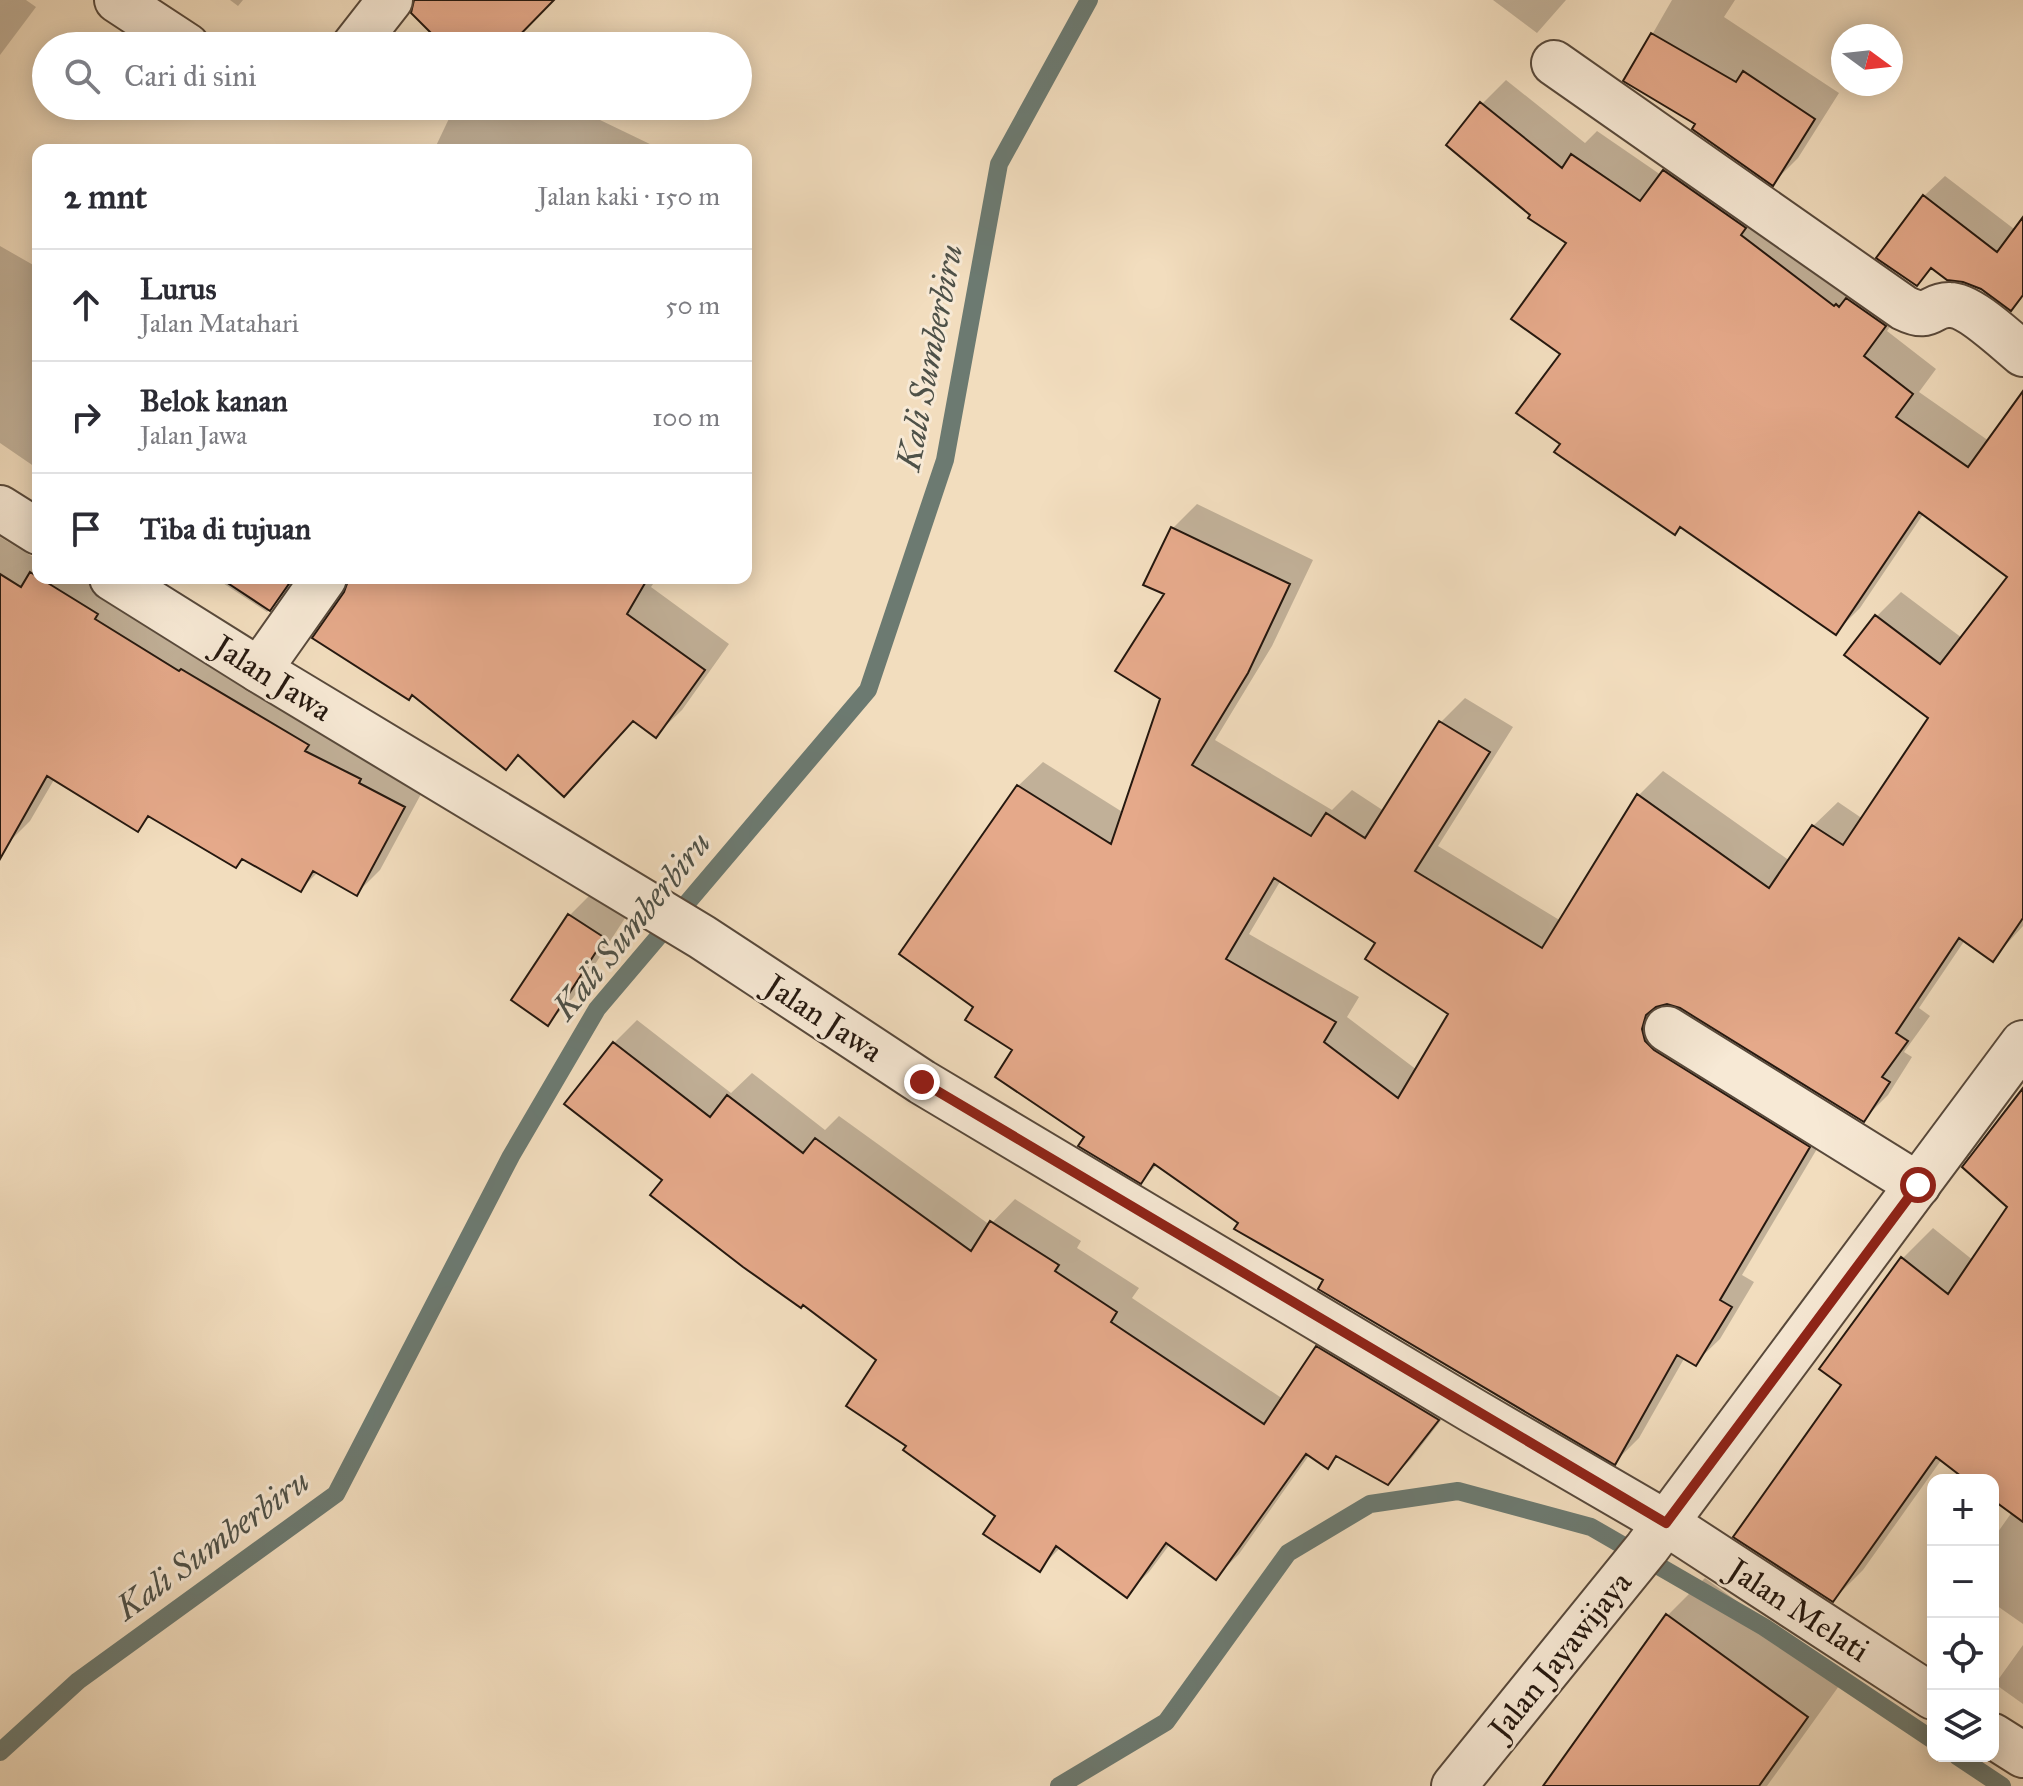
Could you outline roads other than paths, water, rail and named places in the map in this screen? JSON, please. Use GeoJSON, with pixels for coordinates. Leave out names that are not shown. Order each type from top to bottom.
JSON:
{"type":"FeatureCollection","features":[{"type":"Feature","properties":{"kind":"street"},"geometry":{"type":"LineString","coordinates":[[117,0],[166,32]]}},
{"type":"Feature","properties":{"kind":"street"},"geometry":{"type":"LineString","coordinates":[[365,32],[390,0]]}},
{"type":"Feature","properties":{"kind":"street"},"geometry":{"type":"LineString","coordinates":[[1554,63],[1904,308],[1916,314],[1927,314],[1947,304],[1965,309],[2023,354]]}},
{"type":"Feature","properties":{"kind":"street"},"geometry":{"type":"LineString","coordinates":[[0,508],[32,528]]}},
{"type":"Feature","properties":{"kind":"street","name":"Jalan Jawa"},"geometry":{"type":"LineString","coordinates":[[122,584],[702,937],[936,1090],[1656,1536]]}},
{"type":"Feature","properties":{"kind":"street"},"geometry":{"type":"LineString","coordinates":[[259,670],[320,584]]}},
{"type":"Feature","properties":{"kind":"street"},"geometry":{"type":"LineString","coordinates":[[1667,1029],[1918,1185]]}},
{"type":"Feature","properties":{"kind":"street","name":"Jalan Jayawijaya"},"geometry":{"type":"LineString","coordinates":[[1454,1786],[1656,1536],[2023,1043]]}},
{"type":"Feature","properties":{"kind":"street","name":"Jalan Melati"},"geometry":{"type":"LineString","coordinates":[[1656,1536],[1927,1694]]}},
{"type":"Feature","properties":{"kind":"street"},"geometry":{"type":"LineString","coordinates":[[1999,1740],[2023,1755]]}},
{"type":"Feature","properties":{"kind":"waterway","name":"Kali Sumberbiru"},"geometry":{"type":"LineString","coordinates":[[0,1752],[78,1681],[336,1494],[511,1156],[597,1009],[868,690],[945,460],[999,164],[1089,0]]}},
{"type":"Feature","properties":{"kind":"waterway"},"geometry":{"type":"LineString","coordinates":[[1059,1786],[1166,1722],[1288,1553],[1370,1504],[1458,1491],[1591,1527],[1764,1627],[1927,1736]]}},
{"type":"Feature","properties":{"kind":"waterway"},"geometry":{"type":"LineString","coordinates":[[1966,1762],[2002,1786]]}}]}
